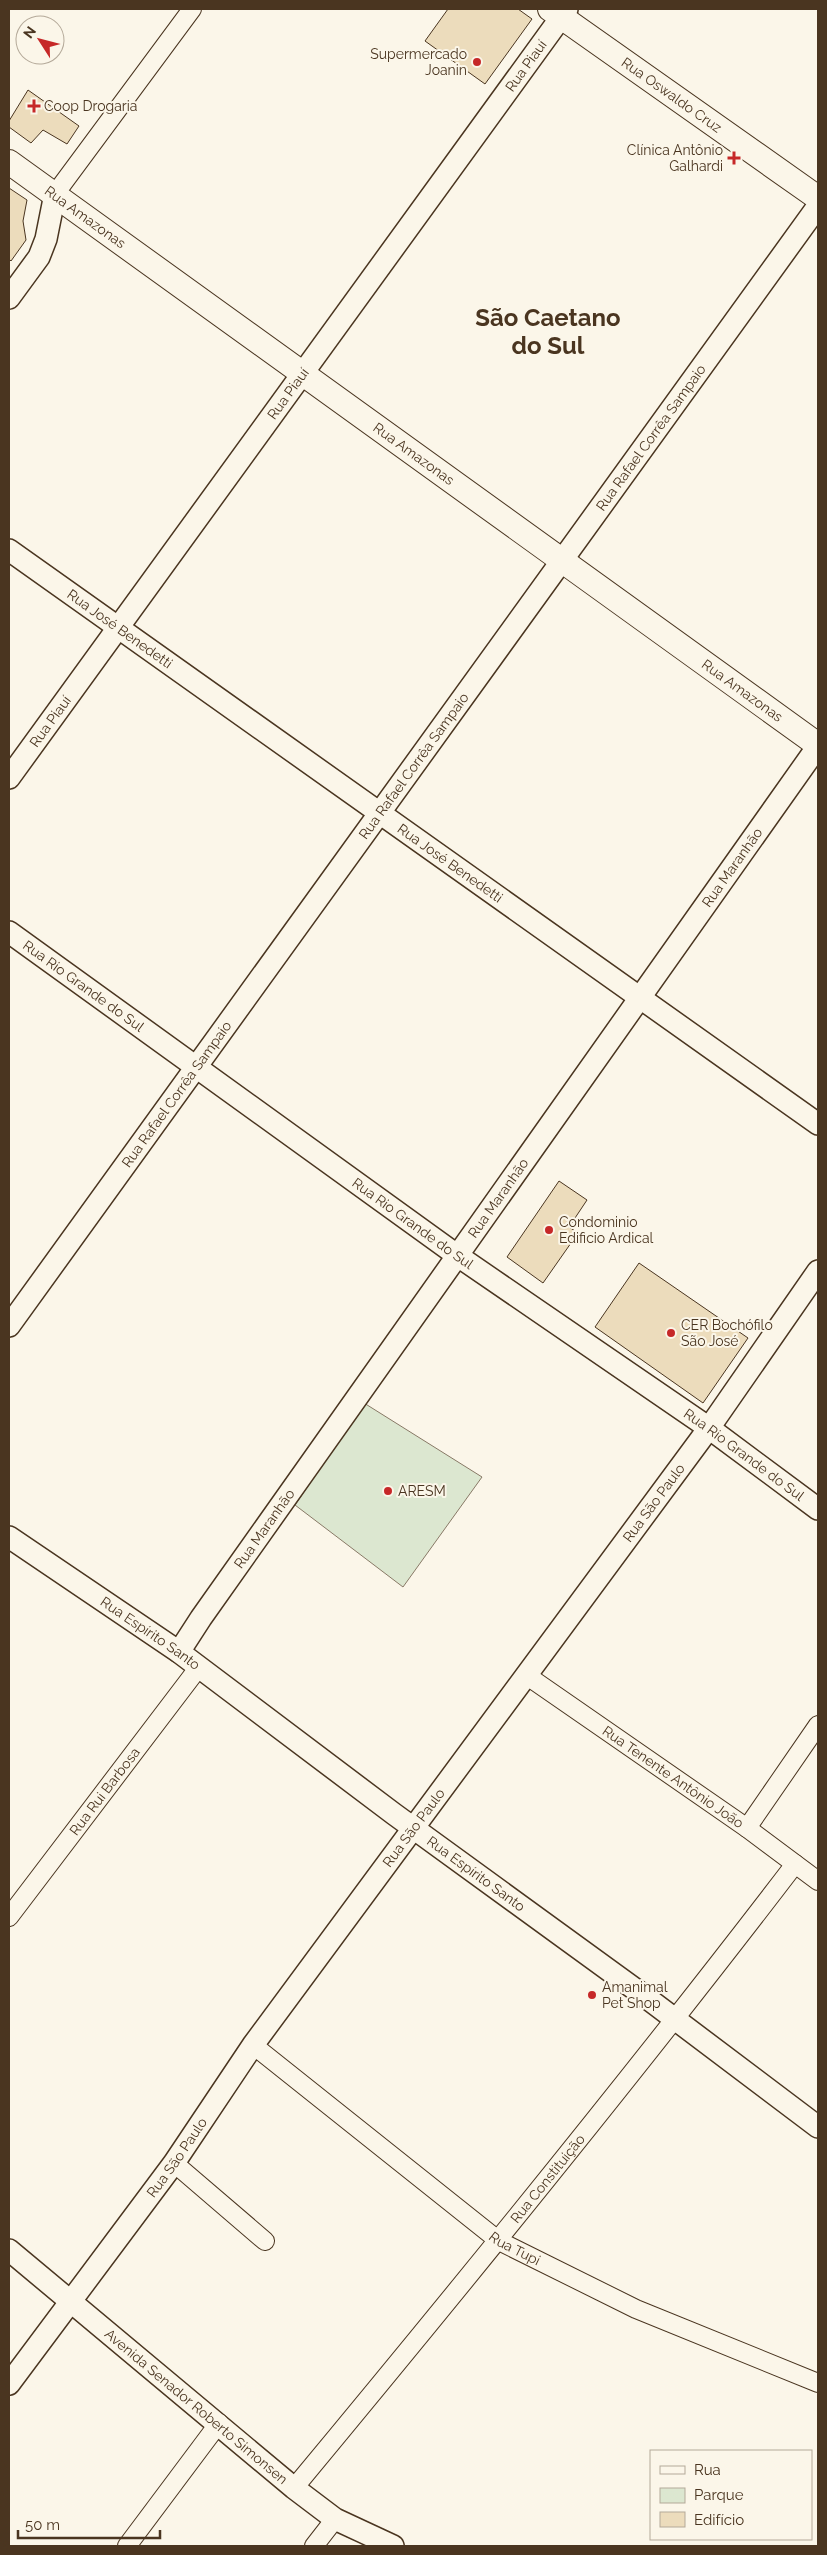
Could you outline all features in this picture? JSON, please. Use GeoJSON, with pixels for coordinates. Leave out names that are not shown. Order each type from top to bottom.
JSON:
{"type":"FeatureCollection","features":[{"type":"Feature","properties":{"kind":"main road","name":"Rua Oswaldo Cruz"},"geometry":{"type":"LineString","coordinates":[[559,11],[818,198]]}},
{"type":"Feature","properties":{"kind":"main road","name":"Rua Amazonas"},"geometry":{"type":"LineString","coordinates":[[9,162],[818,745]]}},
{"type":"Feature","properties":{"kind":"street"},"geometry":{"type":"LineString","coordinates":[[9,298],[39,257],[46,239],[55,194],[192,9]]}},
{"type":"Feature","properties":{"kind":"street","name":"Rua Piauí"},"geometry":{"type":"LineString","coordinates":[[9,778],[303,374],[559,11]]}},
{"type":"Feature","properties":{"kind":"street","name":"Rua Rafael Corrêa Sampaio"},"geometry":{"type":"LineString","coordinates":[[9,1326],[818,206]]}},
{"type":"Feature","properties":{"kind":"street","name":"Rua José Benedetti"},"geometry":{"type":"LineString","coordinates":[[9,550],[639,999],[818,1124]]}},
{"type":"Feature","properties":{"kind":"street","name":"Rua Maranhão"},"geometry":{"type":"LineString","coordinates":[[179,1652],[201,1618],[818,745]]}},
{"type":"Feature","properties":{"kind":"street","name":"Rua Rio Grande do Sul"},"geometry":{"type":"LineString","coordinates":[[9,932],[458,1256],[709,1428],[818,1509]]}},
{"type":"Feature","properties":{"kind":"street","name":"Rua São Paulo"},"geometry":{"type":"LineString","coordinates":[[9,2384],[174,2163],[253,2046],[709,1428],[818,1271]]}},
{"type":"Feature","properties":{"kind":"street","name":"Rua Espírito Santo"},"geometry":{"type":"LineString","coordinates":[[9,1537],[179,1652],[818,2127]]}},
{"type":"Feature","properties":{"kind":"street","name":"Rua Rui Barbosa"},"geometry":{"type":"LineString","coordinates":[[9,1917],[199,1667]]}},
{"type":"Feature","properties":{"kind":"street","name":"Rua Tenente Antônio João"},"geometry":{"type":"LineString","coordinates":[[526,1675],[747,1828],[818,1881]]}},
{"type":"Feature","properties":{"kind":"street"},"geometry":{"type":"LineString","coordinates":[[747,1828],[818,1725]]}},
{"type":"Feature","properties":{"kind":"street","name":"Rua Constituição"},"geometry":{"type":"LineString","coordinates":[[294,2488],[499,2241],[676,2020],[795,1864]]}},
{"type":"Feature","properties":{"kind":"street","name":"Rua Tupi"},"geometry":{"type":"LineString","coordinates":[[253,2046],[499,2241],[636,2309],[818,2383]]}},
{"type":"Feature","properties":{"kind":"street"},"geometry":{"type":"LineString","coordinates":[[174,2163],[265,2241]]}},
{"type":"Feature","properties":{"kind":"street","name":"Avenida Senador Roberto Simonsen"},"geometry":{"type":"LineString","coordinates":[[9,2250],[219,2423],[294,2488],[335,2519],[393,2546]]}},
{"type":"Feature","properties":{"kind":"street"},"geometry":{"type":"LineString","coordinates":[[127,2546],[219,2423]]}},
{"type":"Feature","properties":{"kind":"street"},"geometry":{"type":"LineString","coordinates":[[314,2546],[335,2519]]}},
{"type":"Feature","properties":{"kind":"green space","name":"ARESM"},"geometry":{"type":"Polygon","coordinates":[[[364,1403],[482,1477],[403,1587],[295,1505],[364,1403]]]}},
{"type":"Feature","properties":{"kind":"building","name":"Supermercado Joanin"},"geometry":{"type":"Polygon","coordinates":[[[448,9],[518,9],[532,19],[485,84],[425,41],[448,9]]]}},
{"type":"Feature","properties":{"kind":"building","name":"Coop Drogaria"},"geometry":{"type":"Polygon","coordinates":[[[28,90],[79,126],[67,144],[43,130],[31,143],[9,127],[9,121],[28,90]]]}},
{"type":"Feature","properties":{"kind":"building"},"geometry":{"type":"Polygon","coordinates":[[[9,188],[27,200],[23,221],[26,240],[11,261],[9,259],[9,188]]]}},
{"type":"Feature","properties":{"kind":"building","name":"Condominio Edificio Ardical"},"geometry":{"type":"Polygon","coordinates":[[[559,1181],[587,1200],[569,1227],[578,1233],[543,1283],[507,1257],[559,1181]]]}},
{"type":"Feature","properties":{"kind":"building","name":"CER Bochófilo São José"},"geometry":{"type":"Polygon","coordinates":[[[639,1263],[748,1338],[703,1403],[595,1327],[639,1263]]]}},
{"type":"Feature","properties":{"kind":"place","name":"Supermercado Joanin"},"geometry":{"type":"Point","coordinates":[477,62]}},
{"type":"Feature","properties":{"kind":"place","name":"Coop Drogaria"},"geometry":{"type":"Point","coordinates":[34,106]}},
{"type":"Feature","properties":{"kind":"place","name":"Clínica Antônio Galhardi"},"geometry":{"type":"Point","coordinates":[734,158]}},
{"type":"Feature","properties":{"kind":"place","name":"Condominio Edificio Ardical"},"geometry":{"type":"Point","coordinates":[549,1230]}},
{"type":"Feature","properties":{"kind":"place","name":"CER Bochófilo São José"},"geometry":{"type":"Point","coordinates":[671,1333]}},
{"type":"Feature","properties":{"kind":"place","name":"ARESM"},"geometry":{"type":"Point","coordinates":[388,1491]}},
{"type":"Feature","properties":{"kind":"place","name":"Amanimal Pet Shop"},"geometry":{"type":"Point","coordinates":[592,1995]}},
{"type":"Feature","properties":{"kind":"district","name":"São Caetano do Sul"},"geometry":{"type":"Point","coordinates":[548,331]}}]}
